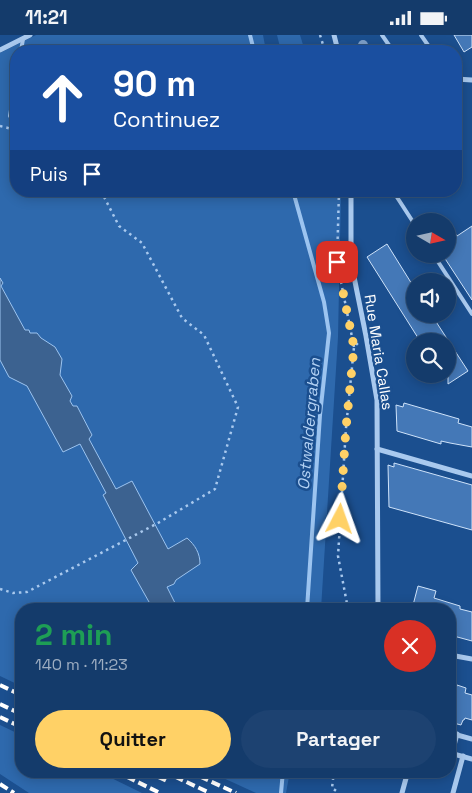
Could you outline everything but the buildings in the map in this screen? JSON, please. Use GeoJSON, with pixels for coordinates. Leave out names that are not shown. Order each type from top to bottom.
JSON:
{"type":"FeatureCollection","features":[{"type":"Feature","properties":{"kind":"street"},"geometry":{"type":"LineString","coordinates":[[0,49],[30,35]]}},
{"type":"Feature","properties":{"kind":"street","name":"Rue Maria Callas"},"geometry":{"type":"LineString","coordinates":[[351,197],[351,262],[377,400],[378,603]]}},
{"type":"Feature","properties":{"kind":"street"},"geometry":{"type":"LineString","coordinates":[[377,449],[472,476]]}},
{"type":"Feature","properties":{"kind":"street"},"geometry":{"type":"LineString","coordinates":[[456,656],[472,659]]}},
{"type":"Feature","properties":{"kind":"street"},"geometry":{"type":"LineString","coordinates":[[456,737],[457,734],[472,739]]}},
{"type":"Feature","properties":{"kind":"street"},"geometry":{"type":"LineString","coordinates":[[456,755],[472,759]]}},
{"type":"Feature","properties":{"kind":"street"},"geometry":{"type":"LineString","coordinates":[[453,793],[463,757]]}},
{"type":"Feature","properties":{"kind":"street"},"geometry":{"type":"LineString","coordinates":[[402,793],[406,778]]}},
{"type":"Feature","properties":{"kind":"lane"},"geometry":{"type":"LineString","coordinates":[[22,45],[23,39]]}},
{"type":"Feature","properties":{"kind":"lane"},"geometry":{"type":"LineString","coordinates":[[397,197],[407,213]]}},
{"type":"Feature","properties":{"kind":"lane"},"geometry":{"type":"LineString","coordinates":[[439,263],[472,314]]}},
{"type":"Feature","properties":{"kind":"path"},"geometry":{"type":"LineString","coordinates":[[0,126],[8,128],[9,123]]}},
{"type":"Feature","properties":{"kind":"path"},"geometry":{"type":"LineString","coordinates":[[0,589],[13,593],[27,592],[158,523],[215,489],[238,407],[204,335],[182,318],[142,243],[119,225],[104,197]]}},
{"type":"Feature","properties":{"kind":"path"},"geometry":{"type":"LineString","coordinates":[[339,197],[337,262],[354,347],[346,428],[338,555],[347,603]]}},
{"type":"Feature","properties":{"kind":"path"},"geometry":{"type":"LineString","coordinates":[[354,347],[366,336]]}},
{"type":"Feature","properties":{"kind":"path"},"geometry":{"type":"LineString","coordinates":[[333,778],[332,788],[339,793]]}},
{"type":"Feature","properties":{"kind":"shaded area"},"geometry":{"type":"Polygon","coordinates":[[[36,35],[263,35],[265,45],[16,45],[36,35]]]}},
{"type":"Feature","properties":{"kind":"shaded area"},"geometry":{"type":"Polygon","coordinates":[[[277,35],[300,35],[303,45],[280,45],[277,35]]]}},
{"type":"Feature","properties":{"kind":"shaded area"},"geometry":{"type":"Polygon","coordinates":[[[10,48],[10,197],[341,197],[338,337],[321,603],[15,603],[15,683],[0,676],[0,53],[10,48]]]}},
{"type":"Feature","properties":{"kind":"shaded area"},"geometry":{"type":"Polygon","coordinates":[[[0,278],[3,283],[1,286],[25,330],[29,330],[30,333],[37,333],[55,347],[62,359],[60,375],[72,396],[70,401],[73,406],[77,406],[92,435],[89,439],[116,489],[132,481],[168,549],[187,538],[196,549],[200,564],[176,580],[174,584],[167,587],[175,603],[150,603],[131,570],[138,563],[103,495],[106,493],[80,444],[63,452],[27,386],[9,377],[0,360],[0,278]]]}},
{"type":"Feature","properties":{"kind":"shaded area"},"geometry":{"type":"Polygon","coordinates":[[[0,725],[15,732],[15,778],[111,778],[142,793],[29,793],[0,774],[0,725]]]}},
{"type":"Feature","properties":{"kind":"shaded area"},"geometry":{"type":"Polygon","coordinates":[[[223,778],[289,778],[286,793],[256,793],[223,778]]]}},
{"type":"Feature","properties":{"kind":"waterway"},"geometry":{"type":"LineString","coordinates":[[250,35],[252,45]]}},
{"type":"Feature","properties":{"kind":"waterway","name":"Ostwaldergraben"},"geometry":{"type":"LineString","coordinates":[[295,197],[324,302],[329,333],[320,415],[307,603]]}},
{"type":"Feature","properties":{"kind":"waterway","name":"Ostwaldergraben"},"geometry":{"type":"LineString","coordinates":[[281,793],[282,778]]}},
{"type":"Feature","properties":{"kind":"railway"},"geometry":{"type":"LineString","coordinates":[[0,685],[15,692]]}},
{"type":"Feature","properties":{"kind":"railway"},"geometry":{"type":"LineString","coordinates":[[0,704],[15,711]]}},
{"type":"Feature","properties":{"kind":"railway"},"geometry":{"type":"LineString","coordinates":[[0,717],[15,724]]}},
{"type":"Feature","properties":{"kind":"railway"},"geometry":{"type":"LineString","coordinates":[[129,778],[160,793]]}},
{"type":"Feature","properties":{"kind":"railway"},"geometry":{"type":"LineString","coordinates":[[161,778],[169,782]]}},
{"type":"Feature","properties":{"kind":"railway"},"geometry":{"type":"LineString","coordinates":[[178,778],[210,793]]}},
{"type":"Feature","properties":{"kind":"railway"},"geometry":{"type":"LineString","coordinates":[[203,778],[236,793]]}},
{"type":"Feature","properties":{"kind":"railway"},"geometry":{"type":"LineString","coordinates":[[0,784],[14,793]]}},
{"type":"Feature","properties":{"kind":"route"},"geometry":{"type":"LineString","coordinates":[[337,262],[354,347],[340,519]]}}]}
